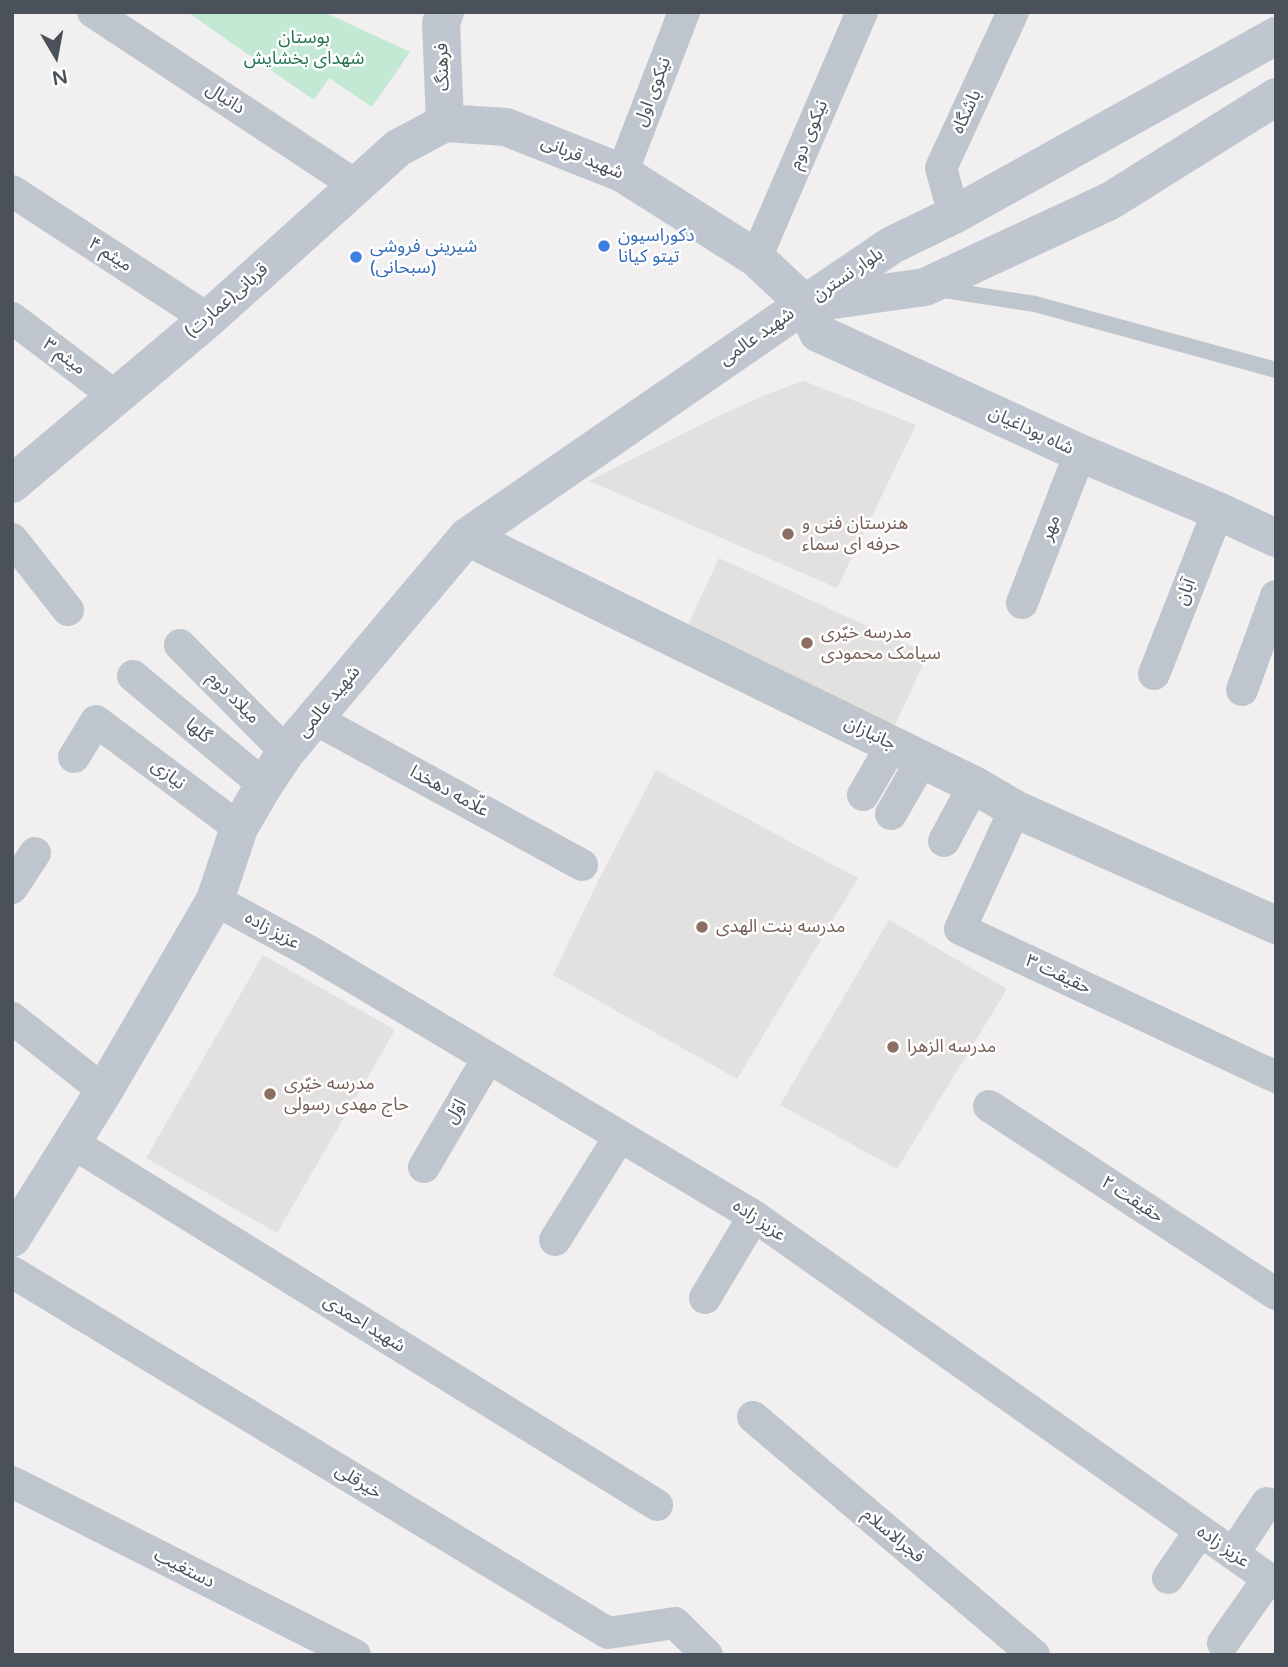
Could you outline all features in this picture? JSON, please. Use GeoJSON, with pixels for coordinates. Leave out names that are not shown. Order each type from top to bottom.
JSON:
{"type":"FeatureCollection","features":[{"type":"Feature","properties":{"kind":"main road","name":"فرهنگ"},"geometry":{"type":"LineString","coordinates":[[437,16],[445,123]]}},
{"type":"Feature","properties":{"kind":"main road","name":"بلوار نسترن"},"geometry":{"type":"LineString","coordinates":[[805,304],[892,244],[954,215],[1276,36]]}},
{"type":"Feature","properties":{"kind":"main road","name":"بلوار نسترن"},"geometry":{"type":"LineString","coordinates":[[805,304],[925,287],[1110,201],[1274,100]]}},
{"type":"Feature","properties":{"kind":"main road","name":"(عمارت)قربانی"},"geometry":{"type":"LineString","coordinates":[[13,481],[208,319],[398,148],[445,123]]}},
{"type":"Feature","properties":{"kind":"main road","name":"شهید قربانی"},"geometry":{"type":"LineString","coordinates":[[445,123],[506,127],[622,173],[756,257],[805,304]]}},
{"type":"Feature","properties":{"kind":"main road","name":"شاه بوداغیان"},"geometry":{"type":"LineString","coordinates":[[805,304],[818,333],[1080,453],[1276,538]]}},
{"type":"Feature","properties":{"kind":"main road","name":"شهید عالمی"},"geometry":{"type":"LineString","coordinates":[[12,1238],[104,1091],[215,900],[239,828],[264,785],[286,752],[467,537],[805,304]]}},
{"type":"Feature","properties":{"kind":"street","name":"دانیال"},"geometry":{"type":"LineString","coordinates":[[93,12],[357,186]]}},
{"type":"Feature","properties":{"kind":"street","name":"نیکوی اول"},"geometry":{"type":"LineString","coordinates":[[622,173],[684,12]]}},
{"type":"Feature","properties":{"kind":"street","name":"نیکوی دوم"},"geometry":{"type":"LineString","coordinates":[[756,257],[862,12]]}},
{"type":"Feature","properties":{"kind":"street","name":"باشگاه"},"geometry":{"type":"LineString","coordinates":[[954,215],[941,168],[1013,12]]}},
{"type":"Feature","properties":{"kind":"street","name":"میثم ۴"},"geometry":{"type":"LineString","coordinates":[[12,191],[208,319]]}},
{"type":"Feature","properties":{"kind":"street","name":"میثم ۳"},"geometry":{"type":"LineString","coordinates":[[12,318],[116,396]]}},
{"type":"Feature","properties":{"kind":"street","name":"مهر"},"geometry":{"type":"LineString","coordinates":[[1022,603],[1080,453]]}},
{"type":"Feature","properties":{"kind":"street","name":"آبان"},"geometry":{"type":"LineString","coordinates":[[1154,674],[1218,511]]}},
{"type":"Feature","properties":{"kind":"street","name":"جانبازان"},"geometry":{"type":"LineString","coordinates":[[467,537],[974,785],[1015,809],[1276,925]]}},
{"type":"Feature","properties":{"kind":"street"},"geometry":{"type":"LineString","coordinates":[[12,539],[68,610]]}},
{"type":"Feature","properties":{"kind":"street"},"geometry":{"type":"LineString","coordinates":[[1242,690],[1276,596]]}},
{"type":"Feature","properties":{"kind":"street","name":"میلاد دوم"},"geometry":{"type":"LineString","coordinates":[[180,645],[286,752]]}},
{"type":"Feature","properties":{"kind":"street","name":"گلها"},"geometry":{"type":"LineString","coordinates":[[133,676],[264,785]]}},
{"type":"Feature","properties":{"kind":"street","name":"علّامه دهخدا"},"geometry":{"type":"LineString","coordinates":[[315,719],[582,865]]}},
{"type":"Feature","properties":{"kind":"street","name":"نیازی"},"geometry":{"type":"LineString","coordinates":[[74,757],[96,721],[239,828]]}},
{"type":"Feature","properties":{"kind":"street"},"geometry":{"type":"LineString","coordinates":[[863,795],[907,752]]}},
{"type":"Feature","properties":{"kind":"street"},"geometry":{"type":"LineString","coordinates":[[891,814],[907,752]]}},
{"type":"Feature","properties":{"kind":"street"},"geometry":{"type":"LineString","coordinates":[[944,841],[974,785]]}},
{"type":"Feature","properties":{"kind":"street","name":"حقیقت ۳"},"geometry":{"type":"LineString","coordinates":[[1015,809],[960,929],[1276,1077]]}},
{"type":"Feature","properties":{"kind":"street"},"geometry":{"type":"LineString","coordinates":[[12,888],[35,853]]}},
{"type":"Feature","properties":{"kind":"street","name":"عزیز زاده"},"geometry":{"type":"LineString","coordinates":[[215,900],[309,951],[754,1216],[1272,1582]]}},
{"type":"Feature","properties":{"kind":"street"},"geometry":{"type":"LineString","coordinates":[[12,1018],[104,1091]]}},
{"type":"Feature","properties":{"kind":"street","name":"اوّل"},"geometry":{"type":"LineString","coordinates":[[424,1167],[488,1058]]}},
{"type":"Feature","properties":{"kind":"street","name":"حقیقت ۲"},"geometry":{"type":"LineString","coordinates":[[989,1106],[1276,1294]]}},
{"type":"Feature","properties":{"kind":"street"},"geometry":{"type":"LineString","coordinates":[[555,1240],[620,1136]]}},
{"type":"Feature","properties":{"kind":"street","name":"شهید احمدی"},"geometry":{"type":"LineString","coordinates":[[71,1142],[657,1505]]}},
{"type":"Feature","properties":{"kind":"street"},"geometry":{"type":"LineString","coordinates":[[705,1298],[754,1216]]}},
{"type":"Feature","properties":{"kind":"street","name":"خیرقلی"},"geometry":{"type":"LineString","coordinates":[[12,1272],[608,1633],[675,1623],[707,1655]]}},
{"type":"Feature","properties":{"kind":"street","name":"فجرالاسلام"},"geometry":{"type":"LineString","coordinates":[[753,1417],[1034,1655]]}},
{"type":"Feature","properties":{"kind":"street","name":"دستغیب"},"geometry":{"type":"LineString","coordinates":[[12,1482],[355,1655]]}},
{"type":"Feature","properties":{"kind":"street"},"geometry":{"type":"LineString","coordinates":[[1233,1554],[1267,1503]]}},
{"type":"Feature","properties":{"kind":"street"},"geometry":{"type":"LineString","coordinates":[[1168,1578],[1200,1531]]}},
{"type":"Feature","properties":{"kind":"street"},"geometry":{"type":"LineString","coordinates":[[1223,1643],[1272,1582]]}},
{"type":"Feature","properties":{"kind":"lane"},"geometry":{"type":"LineString","coordinates":[[925,287],[1035,304],[1276,370]]}},
{"type":"Feature","properties":{"kind":"shaded area","name":"هنرستان فنی و حرفه ای سماء"},"geometry":{"type":"Polygon","coordinates":[[[804,381],[916,425],[837,588],[589,481],[708,421],[767,394],[804,381]]]}},
{"type":"Feature","properties":{"kind":"shaded area","name":"مدرسه خیّری سیامک محمودی"},"geometry":{"type":"Polygon","coordinates":[[[719,558],[928,654],[894,727],[685,631],[719,558]]]}},
{"type":"Feature","properties":{"kind":"shaded area","name":"مدرسه بنت الهدی"},"geometry":{"type":"Polygon","coordinates":[[[656,770],[858,878],[737,1079],[553,975],[656,770]]]}},
{"type":"Feature","properties":{"kind":"shaded area","name":"مدرسه الزهرا"},"geometry":{"type":"Polygon","coordinates":[[[889,920],[1007,989],[897,1169],[780,1105],[889,920]]]}},
{"type":"Feature","properties":{"kind":"shaded area","name":"مدرسه خیّری حاج مهدی رسولی"},"geometry":{"type":"Polygon","coordinates":[[[263,955],[395,1030],[277,1233],[146,1158],[263,955]]]}},
{"type":"Feature","properties":{"kind":"green space","name":"بوستان شهدای بخشایش"},"geometry":{"type":"Polygon","coordinates":[[[187,12],[324,12],[410,52],[372,107],[329,78],[314,100],[187,12]]]}},
{"type":"Feature","properties":{"kind":"place","name":"دکوراسیون تیتو کیانا"},"geometry":{"type":"Point","coordinates":[604,246]}},
{"type":"Feature","properties":{"kind":"place","name":"شیرینی فروشی (سبحانی)"},"geometry":{"type":"Point","coordinates":[356,257]}},
{"type":"Feature","properties":{"kind":"place","name":"هنرستان فنی و حرفه ای سماء"},"geometry":{"type":"Point","coordinates":[788,534]}},
{"type":"Feature","properties":{"kind":"place","name":"مدرسه خیّری سیامک محمودی"},"geometry":{"type":"Point","coordinates":[807,643]}},
{"type":"Feature","properties":{"kind":"place","name":"مدرسه بنت الهدی"},"geometry":{"type":"Point","coordinates":[702,927]}},
{"type":"Feature","properties":{"kind":"place","name":"مدرسه الزهرا"},"geometry":{"type":"Point","coordinates":[893,1047]}},
{"type":"Feature","properties":{"kind":"place","name":"مدرسه خیّری حاج مهدی رسولی"},"geometry":{"type":"Point","coordinates":[270,1094]}}]}
